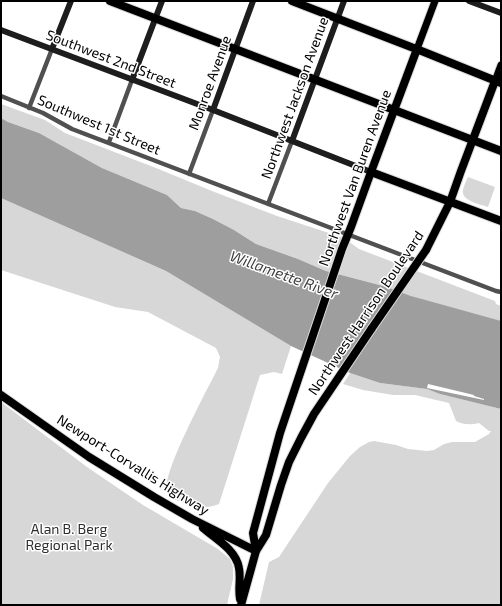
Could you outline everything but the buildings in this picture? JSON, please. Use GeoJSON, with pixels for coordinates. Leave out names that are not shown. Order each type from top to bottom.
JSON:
{"type":"FeatureCollection","features":[{"type":"Feature","properties":{"kind":"highway"},"geometry":{"type":"LineString","coordinates":[[110,1],[501,152]]}},
{"type":"Feature","properties":{"kind":"highway"},"geometry":{"type":"LineString","coordinates":[[292,1],[498,82]]}},
{"type":"Feature","properties":{"kind":"highway","name":"Northwest Van Buren Avenue"},"geometry":{"type":"LineString","coordinates":[[256,551],[253,533],[280,433],[342,249],[342,232],[360,202],[417,49]]}},
{"type":"Feature","properties":{"kind":"highway","name":"Northwest Harrison Boulevard"},"geometry":{"type":"LineString","coordinates":[[256,551],[266,535],[289,462],[300,438],[314,414],[426,250],[450,202],[472,141],[498,82]]}},
{"type":"Feature","properties":{"kind":"highway"},"geometry":{"type":"LineString","coordinates":[[371,172],[501,221]]}},
{"type":"Feature","properties":{"kind":"highway","name":"Newport-Corvallis Highway"},"geometry":{"type":"LineString","coordinates":[[1,395],[89,457],[154,497],[192,519],[256,551]]}},
{"type":"Feature","properties":{"kind":"highway"},"geometry":{"type":"LineString","coordinates":[[192,519],[226,547],[235,557],[239,568],[239,595],[241,605]]}},
{"type":"Feature","properties":{"kind":"highway"},"geometry":{"type":"LineString","coordinates":[[241,605],[256,551]]}},
{"type":"Feature","properties":{"kind":"main road","name":"Northwest Van Buren Avenue"},"geometry":{"type":"LineString","coordinates":[[417,49],[435,1]]}},
{"type":"Feature","properties":{"kind":"main road","name":"Northwest Harrison Boulevard"},"geometry":{"type":"LineString","coordinates":[[498,82],[501,65]]}},
{"type":"Feature","properties":{"kind":"street"},"geometry":{"type":"LineString","coordinates":[[29,108],[71,1]]}},
{"type":"Feature","properties":{"kind":"street"},"geometry":{"type":"LineString","coordinates":[[109,142],[162,1]]}},
{"type":"Feature","properties":{"kind":"street","name":"Monroe Avenue"},"geometry":{"type":"LineString","coordinates":[[189,174],[254,1]]}},
{"type":"Feature","properties":{"kind":"street","name":"Northwest Jackson Avenue"},"geometry":{"type":"LineString","coordinates":[[268,204],[344,1]]}},
{"type":"Feature","properties":{"kind":"street"},"geometry":{"type":"LineString","coordinates":[[469,1],[501,13]]}},
{"type":"Feature","properties":{"kind":"street","name":"Southwest 2nd Street"},"geometry":{"type":"LineString","coordinates":[[1,30],[213,110],[371,172]]}},
{"type":"Feature","properties":{"kind":"street","name":"Southwest 1st Street"},"geometry":{"type":"LineString","coordinates":[[1,96],[50,117],[72,129],[496,292],[501,292]]}},
{"type":"Feature","properties":{"kind":"green space"},"geometry":{"type":"Polygon","coordinates":[[[1,104],[45,120],[65,133],[277,216],[344,238],[359,249],[495,301],[496,304],[501,306],[501,326],[387,287],[326,271],[256,244],[213,219],[195,211],[181,208],[167,195],[102,168],[39,133],[8,122],[1,118],[1,104]]]}},
{"type":"Feature","properties":{"kind":"green space"},"geometry":{"type":"Polygon","coordinates":[[[468,177],[495,187],[488,207],[472,202],[463,194],[464,185],[468,177]]]}},
{"type":"Feature","properties":{"kind":"green space"},"geometry":{"type":"Polygon","coordinates":[[[1,198],[166,271],[291,346],[282,374],[274,372],[260,375],[219,504],[201,507],[189,504],[171,498],[167,490],[167,481],[178,449],[218,368],[220,357],[216,348],[148,312],[115,307],[1,270],[1,198]]]}},
{"type":"Feature","properties":{"kind":"green space"},"geometry":{"type":"Polygon","coordinates":[[[350,373],[380,383],[427,389],[440,394],[501,409],[501,605],[259,605],[269,562],[279,557],[328,483],[350,456],[360,447],[374,441],[408,449],[427,451],[434,450],[444,444],[452,442],[475,442],[489,434],[491,431],[479,423],[467,424],[456,421],[449,403],[415,395],[393,395],[363,390],[343,384],[350,373]]]}},
{"type":"Feature","properties":{"kind":"green space","name":"Alan B. Berg Regional Park"},"geometry":{"type":"Polygon","coordinates":[[[1,402],[87,467],[143,505],[218,549],[230,559],[233,567],[233,579],[227,605],[1,605],[1,402]]]}},
{"type":"Feature","properties":{"kind":"water","name":"Willamette River"},"geometry":{"type":"Polygon","coordinates":[[[1,118],[39,133],[102,168],[167,195],[181,208],[195,211],[213,219],[256,244],[326,271],[387,287],[411,296],[501,321],[501,409],[440,394],[427,389],[380,383],[350,373],[291,346],[166,271],[1,198],[1,118]]]}},
{"type":"Feature","properties":{"kind":"pier"},"geometry":{"type":"Polygon","coordinates":[[[428,384],[474,395],[484,400],[427,388],[428,384]]]}}]}
